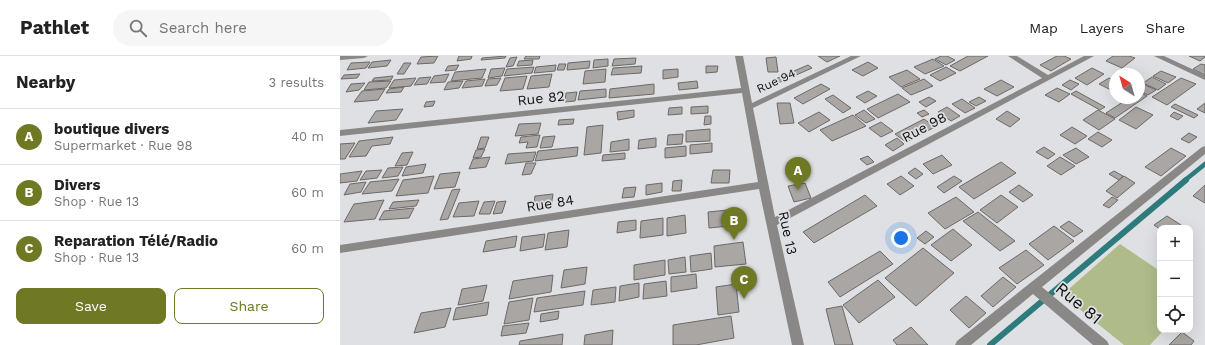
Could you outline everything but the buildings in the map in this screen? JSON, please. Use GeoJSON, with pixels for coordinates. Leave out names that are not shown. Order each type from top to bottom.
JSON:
{"type":"FeatureCollection","features":[{"type":"Feature","properties":{"kind":"street"},"geometry":{"type":"LineString","coordinates":[[340,58],[364,56]]}},
{"type":"Feature","properties":{"kind":"street","name":"Rue 13"},"geometry":{"type":"LineString","coordinates":[[739,56],[798,345]]}},
{"type":"Feature","properties":{"kind":"street","name":"Rue 94"},"geometry":{"type":"LineString","coordinates":[[749,107],[857,56]]}},
{"type":"Feature","properties":{"kind":"street"},"geometry":{"type":"LineString","coordinates":[[1012,56],[1047,78]]}},
{"type":"Feature","properties":{"kind":"street","name":"Rue 98"},"geometry":{"type":"LineString","coordinates":[[772,223],[1090,56]]}},
{"type":"Feature","properties":{"kind":"street"},"geometry":{"type":"LineString","coordinates":[[1158,56],[1205,78]]}},
{"type":"Feature","properties":{"kind":"street","name":"Rue 82"},"geometry":{"type":"LineString","coordinates":[[340,133],[746,90]]}},
{"type":"Feature","properties":{"kind":"street"},"geometry":{"type":"LineString","coordinates":[[961,345],[1205,148]]}},
{"type":"Feature","properties":{"kind":"street","name":"Rue 84"},"geometry":{"type":"LineString","coordinates":[[340,249],[764,184]]}},
{"type":"Feature","properties":{"kind":"street","name":"Rue 81"},"geometry":{"type":"LineString","coordinates":[[1033,287],[1103,345]]}},
{"type":"Feature","properties":{"kind":"green space"},"geometry":{"type":"Polygon","coordinates":[[[1120,244],[1157,269],[1157,333],[1161,333],[1150,345],[1124,345],[1062,295],[1120,244]]]}},
{"type":"Feature","properties":{"kind":"waterway"},"geometry":{"type":"LineString","coordinates":[[1184,181],[1205,164]]}},
{"type":"Feature","properties":{"kind":"waterway"},"geometry":{"type":"LineString","coordinates":[[990,345],[1186,180]]}},
{"type":"Feature","properties":{"kind":"place","name":"boutique divers"},"geometry":{"type":"Point","coordinates":[798,190]}},
{"type":"Feature","properties":{"kind":"place","name":"Divers"},"geometry":{"type":"Point","coordinates":[734,240]}},
{"type":"Feature","properties":{"kind":"place","name":"Reparation Télé/Radio"},"geometry":{"type":"Point","coordinates":[744,299]}}]}
